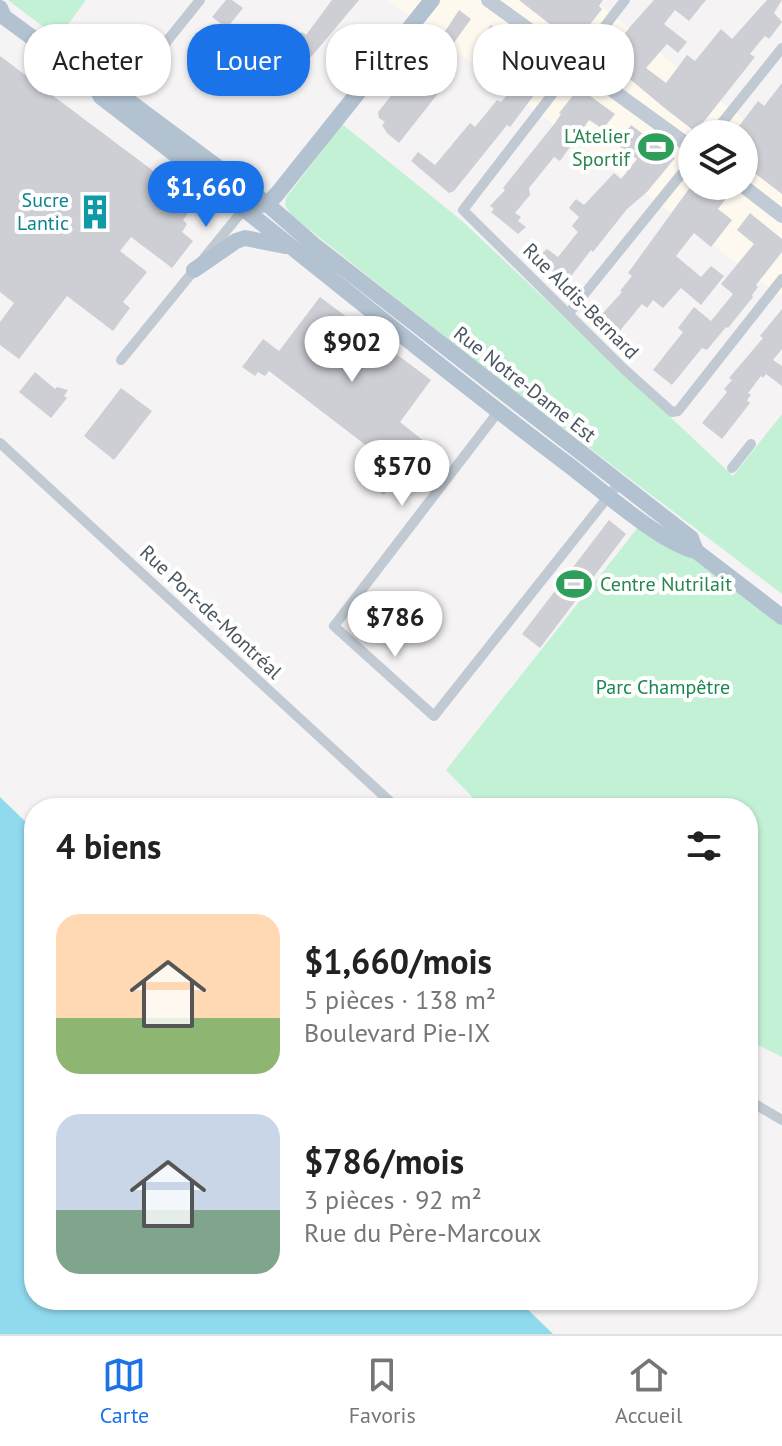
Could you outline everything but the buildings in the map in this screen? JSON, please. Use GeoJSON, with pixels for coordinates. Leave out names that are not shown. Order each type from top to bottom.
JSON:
{"type":"FeatureCollection","features":[{"type":"Feature","properties":{"kind":"main road"},"geometry":{"type":"LineString","coordinates":[[264,202],[418,0]]}},
{"type":"Feature","properties":{"kind":"main road"},"geometry":{"type":"LineString","coordinates":[[244,209],[264,202],[432,0]]}},
{"type":"Feature","properties":{"kind":"main road","name":"Rue Notre-Dame Est"},"geometry":{"type":"LineString","coordinates":[[1,14],[24,31]]}},
{"type":"Feature","properties":{"kind":"main road","name":"Rue Notre-Dame Est"},"geometry":{"type":"LineString","coordinates":[[100,96],[498,412],[691,538],[696,551],[782,617]]}},
{"type":"Feature","properties":{"kind":"main road","name":"Rue Notre-Dame Est"},"geometry":{"type":"LineString","coordinates":[[122,97],[264,202],[614,489]]}},
{"type":"Feature","properties":{"kind":"main road"},"geometry":{"type":"LineString","coordinates":[[194,270],[245,238],[293,248]]}},
{"type":"Feature","properties":{"kind":"street"},"geometry":{"type":"LineString","coordinates":[[122,97],[200,0]]}},
{"type":"Feature","properties":{"kind":"street"},"geometry":{"type":"LineString","coordinates":[[488,0],[521,24]]}},
{"type":"Feature","properties":{"kind":"street"},"geometry":{"type":"LineString","coordinates":[[606,24],[625,0]]}},
{"type":"Feature","properties":{"kind":"street"},"geometry":{"type":"LineString","coordinates":[[724,120],[782,48]]}},
{"type":"Feature","properties":{"kind":"street","name":"Rue Aldis-Bernard"},"geometry":{"type":"LineString","coordinates":[[549,96],[462,208],[624,369],[672,412],[678,411],[782,279]]}},
{"type":"Feature","properties":{"kind":"street"},"geometry":{"type":"LineString","coordinates":[[620,96],[678,138]]}},
{"type":"Feature","properties":{"kind":"street"},"geometry":{"type":"LineString","coordinates":[[569,313],[678,178]]}},
{"type":"Feature","properties":{"kind":"street"},"geometry":{"type":"LineString","coordinates":[[758,198],[782,216]]}},
{"type":"Feature","properties":{"kind":"street"},"geometry":{"type":"LineString","coordinates":[[121,360],[244,209]]}},
{"type":"Feature","properties":{"kind":"street"},"geometry":{"type":"LineString","coordinates":[[498,412],[334,626],[434,716],[614,489]]}},
{"type":"Feature","properties":{"kind":"street","name":"Rue Port-de-Montréal"},"geometry":{"type":"LineString","coordinates":[[0,443],[386,798]]}},
{"type":"Feature","properties":{"kind":"street"},"geometry":{"type":"LineString","coordinates":[[732,468],[751,444]]}},
{"type":"Feature","properties":{"kind":"street"},"geometry":{"type":"LineString","coordinates":[[758,1106],[782,1120]]}},
{"type":"Feature","properties":{"kind":"shaded area"},"geometry":{"type":"Polygon","coordinates":[[[388,0],[594,0],[624,24],[473,24],[473,64],[457,52],[457,24],[420,24],[388,0]]]}},
{"type":"Feature","properties":{"kind":"shaded area"},"geometry":{"type":"Polygon","coordinates":[[[634,32],[744,120],[678,120],[678,200],[758,200],[758,131],[782,150],[782,297],[515,96],[634,96],[634,32]]]}},
{"type":"Feature","properties":{"kind":"green space"},"geometry":{"type":"Polygon","coordinates":[[[8,0],[86,0],[68,24],[40,24],[8,0]]]}},
{"type":"Feature","properties":{"kind":"green space"},"geometry":{"type":"Polygon","coordinates":[[[342,124],[461,220],[733,476],[782,414],[782,594],[497,378],[291,215],[285,205],[286,198],[342,124]]]}},
{"type":"Feature","properties":{"kind":"green space","name":"Parc Champêtre"},"geometry":{"type":"Polygon","coordinates":[[[647,516],[782,621],[782,1057],[758,1045],[758,798],[473,798],[446,770],[647,516]]]}},
{"type":"Feature","properties":{"kind":"water"},"geometry":{"type":"Polygon","coordinates":[[[0,797],[24,820],[24,1310],[528,1310],[553,1334],[0,1334],[0,797]]]}},
{"type":"Feature","properties":{"kind":"place","name":"L'Atelier Sportif"},"geometry":{"type":"Point","coordinates":[656,147]}},
{"type":"Feature","properties":{"kind":"place","name":"Sucre Lantic"},"geometry":{"type":"Point","coordinates":[95,212]}},
{"type":"Feature","properties":{"kind":"place","name":"Centre Nutrilait"},"geometry":{"type":"Point","coordinates":[574,584]}}]}
